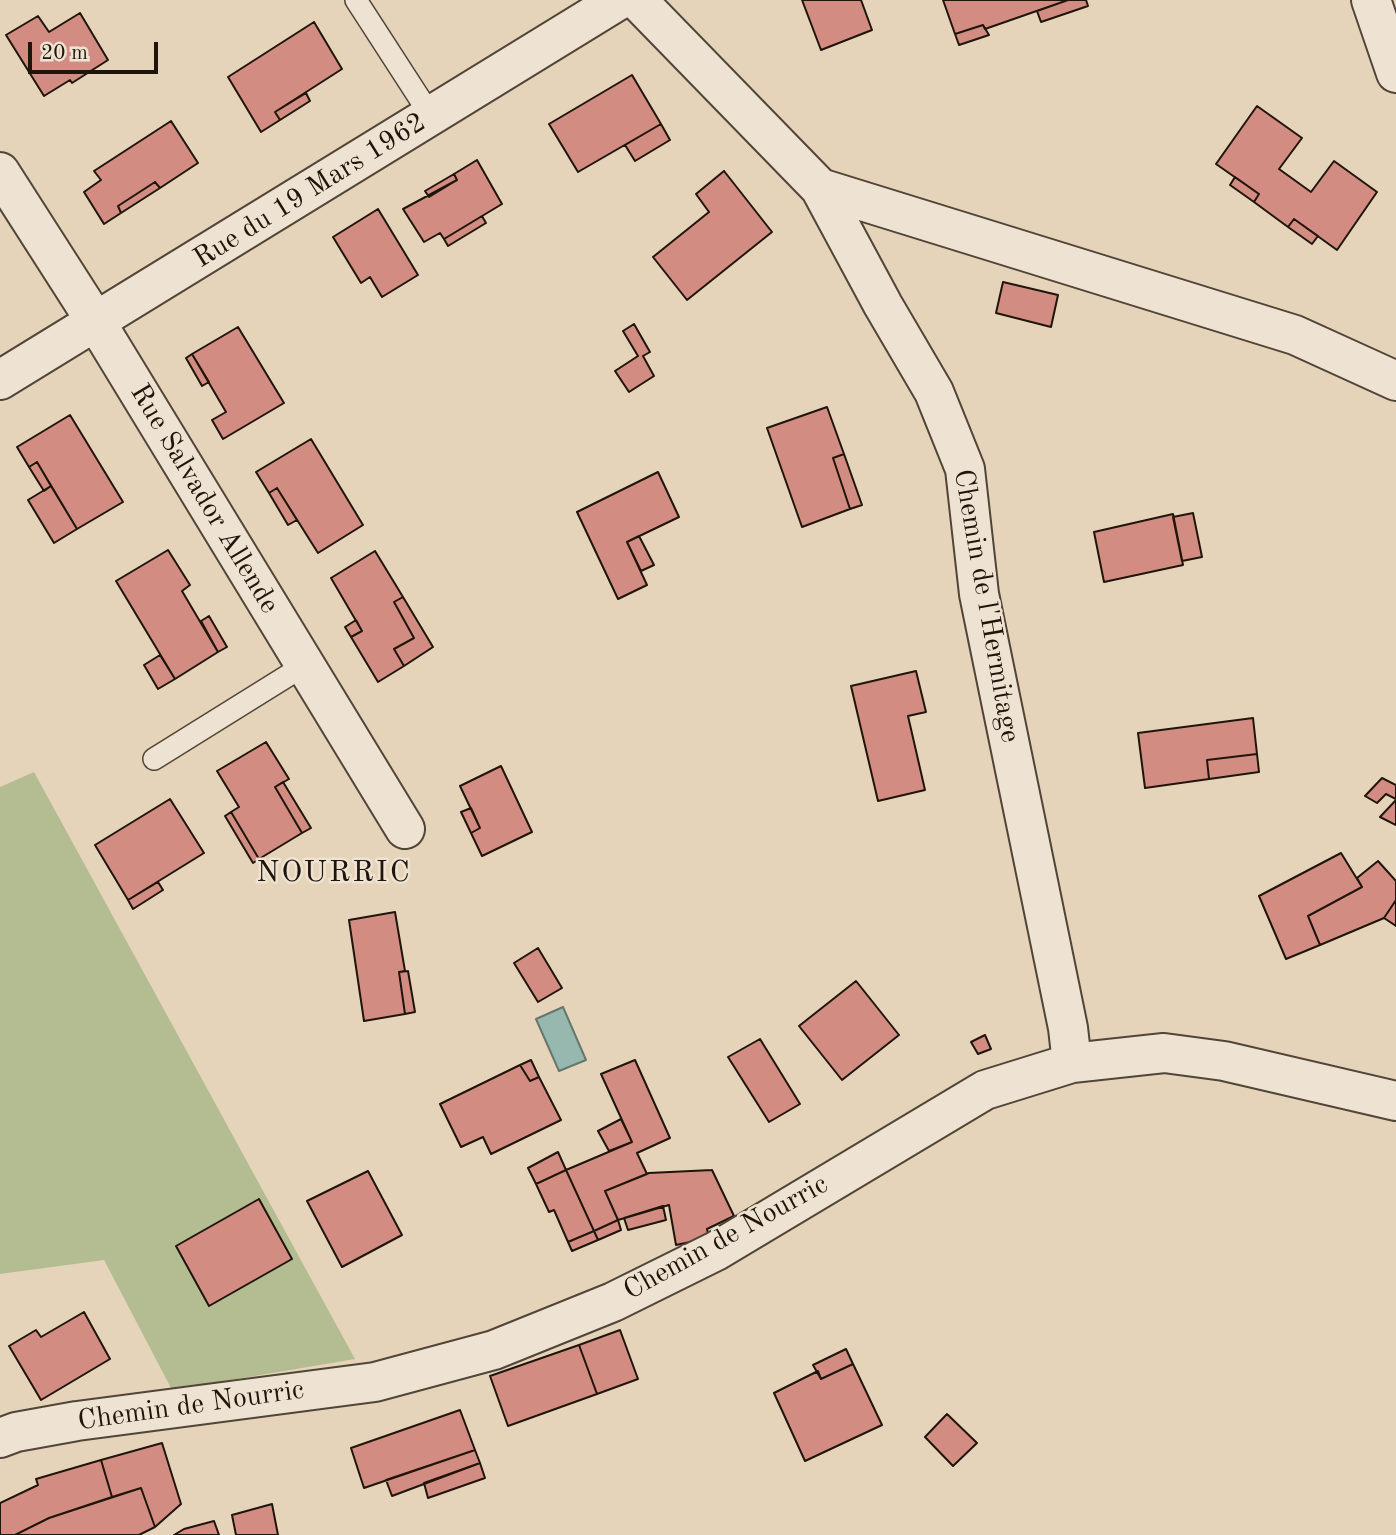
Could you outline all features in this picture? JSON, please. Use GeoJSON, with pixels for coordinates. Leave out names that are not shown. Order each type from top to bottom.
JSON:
{"type":"FeatureCollection","features":[{"type":"Feature","properties":{"kind":"street","name":"Rue du 19 Mars 1962"},"geometry":{"type":"LineString","coordinates":[[0,380],[619,0]]}},
{"type":"Feature","properties":{"kind":"street","name":"Chemin de l'Hermitage"},"geometry":{"type":"LineString","coordinates":[[637,0],[820,188],[934,392],[965,469],[979,594],[1068,1028],[1072,1063]]}},
{"type":"Feature","properties":{"kind":"street"},"geometry":{"type":"LineString","coordinates":[[1371,0],[1396,73]]}},
{"type":"Feature","properties":{"kind":"street","name":"Rue Salvador Allende"},"geometry":{"type":"LineString","coordinates":[[0,172],[96,322],[405,829]]}},
{"type":"Feature","properties":{"kind":"street"},"geometry":{"type":"LineString","coordinates":[[820,188],[1295,335],[1396,380]]}},
{"type":"Feature","properties":{"kind":"street","name":"Chemin de Nourric"},"geometry":{"type":"LineString","coordinates":[[0,1438],[16,1432],[77,1421],[375,1382],[494,1350],[613,1302],[716,1251],[985,1090],[1072,1063],[1164,1053],[1224,1061],[1396,1101]]}},
{"type":"Feature","properties":{"kind":"lane"},"geometry":{"type":"LineString","coordinates":[[356,0],[430,116]]}},
{"type":"Feature","properties":{"kind":"lane"},"geometry":{"type":"LineString","coordinates":[[154,759],[305,665]]}},
{"type":"Feature","properties":{"kind":"green space"},"geometry":{"type":"Polygon","coordinates":[[[34,772],[355,1359],[172,1390],[104,1260],[0,1274],[0,787],[34,772]]]}},
{"type":"Feature","properties":{"kind":"water"},"geometry":{"type":"Polygon","coordinates":[[[563,1007],[586,1060],[559,1071],[536,1019],[563,1007]]]}},
{"type":"Feature","properties":{"kind":"building"},"geometry":{"type":"Polygon","coordinates":[[[802,0],[861,0],[872,30],[821,50],[802,0]]]}},
{"type":"Feature","properties":{"kind":"building"},"geometry":{"type":"Polygon","coordinates":[[[943,0],[1068,0],[985,29],[983,25],[955,34],[943,0]]]}},
{"type":"Feature","properties":{"kind":"building"},"geometry":{"type":"Polygon","coordinates":[[[1068,0],[1086,0],[1088,6],[1041,22],[1037,11],[1068,0]]]}},
{"type":"Feature","properties":{"kind":"building"},"geometry":{"type":"Polygon","coordinates":[[[80,13],[108,60],[72,83],[70,80],[44,96],[6,35],[38,16],[49,32],[80,13]]]}},
{"type":"Feature","properties":{"kind":"building"},"geometry":{"type":"Polygon","coordinates":[[[314,22],[342,69],[275,112],[280,120],[261,132],[228,77],[314,22]]]}},
{"type":"Feature","properties":{"kind":"building"},"geometry":{"type":"Polygon","coordinates":[[[983,25],[989,35],[959,45],[955,34],[983,25]]]}},
{"type":"Feature","properties":{"kind":"building"},"geometry":{"type":"Polygon","coordinates":[[[632,75],[661,124],[578,172],[549,124],[632,75]]]}},
{"type":"Feature","properties":{"kind":"building"},"geometry":{"type":"Polygon","coordinates":[[[306,93],[310,101],[280,120],[275,112],[306,93]]]}},
{"type":"Feature","properties":{"kind":"building"},"geometry":{"type":"Polygon","coordinates":[[[1257,106],[1302,138],[1279,169],[1311,192],[1334,161],[1377,192],[1337,250],[1294,219],[1288,227],[1254,202],[1259,194],[1216,164],[1257,106]]]}},
{"type":"Feature","properties":{"kind":"building"},"geometry":{"type":"Polygon","coordinates":[[[171,121],[198,163],[160,188],[155,182],[118,206],[121,213],[104,224],[84,192],[101,180],[94,171],[171,121]]]}},
{"type":"Feature","properties":{"kind":"building"},"geometry":{"type":"Polygon","coordinates":[[[661,124],[670,140],[635,161],[625,145],[661,124]]]}},
{"type":"Feature","properties":{"kind":"building"},"geometry":{"type":"Polygon","coordinates":[[[477,160],[502,204],[444,239],[440,233],[424,242],[403,209],[457,180],[454,174],[477,160]]]}},
{"type":"Feature","properties":{"kind":"building"},"geometry":{"type":"Polygon","coordinates":[[[724,171],[772,232],[687,300],[653,257],[709,212],[696,194],[724,171]]]}},
{"type":"Feature","properties":{"kind":"building"},"geometry":{"type":"Polygon","coordinates":[[[454,174],[457,180],[429,197],[425,191],[454,174]]]}},
{"type":"Feature","properties":{"kind":"building"},"geometry":{"type":"Polygon","coordinates":[[[1235,177],[1259,194],[1254,202],[1230,185],[1235,177]]]}},
{"type":"Feature","properties":{"kind":"building"},"geometry":{"type":"Polygon","coordinates":[[[155,182],[160,188],[121,213],[118,206],[155,182]]]}},
{"type":"Feature","properties":{"kind":"building"},"geometry":{"type":"Polygon","coordinates":[[[378,209],[418,275],[382,297],[370,277],[361,283],[333,237],[378,209]]]}},
{"type":"Feature","properties":{"kind":"building"},"geometry":{"type":"Polygon","coordinates":[[[482,216],[486,223],[448,246],[444,239],[482,216]]]}},
{"type":"Feature","properties":{"kind":"building"},"geometry":{"type":"Polygon","coordinates":[[[1294,219],[1318,236],[1312,244],[1288,227],[1294,219]]]}},
{"type":"Feature","properties":{"kind":"building"},"geometry":{"type":"Polygon","coordinates":[[[1003,282],[1058,295],[1051,327],[996,313],[1003,282]]]}},
{"type":"Feature","properties":{"kind":"building"},"geometry":{"type":"Polygon","coordinates":[[[634,324],[650,352],[643,356],[654,376],[629,392],[615,371],[638,356],[623,331],[634,324]]]}},
{"type":"Feature","properties":{"kind":"building"},"geometry":{"type":"Polygon","coordinates":[[[238,327],[284,403],[223,439],[212,420],[226,412],[192,354],[238,327]]]}},
{"type":"Feature","properties":{"kind":"building"},"geometry":{"type":"Polygon","coordinates":[[[192,354],[209,382],[202,386],[186,358],[192,354]]]}},
{"type":"Feature","properties":{"kind":"building"},"geometry":{"type":"Polygon","coordinates":[[[827,407],[844,454],[833,458],[850,509],[802,527],[767,428],[827,407]]]}},
{"type":"Feature","properties":{"kind":"building"},"geometry":{"type":"Polygon","coordinates":[[[70,415],[123,502],[77,529],[37,462],[29,467],[17,447],[70,415]]]}},
{"type":"Feature","properties":{"kind":"building"},"geometry":{"type":"Polygon","coordinates":[[[311,439],[363,525],[318,553],[277,488],[269,493],[256,472],[311,439]]]}},
{"type":"Feature","properties":{"kind":"building"},"geometry":{"type":"Polygon","coordinates":[[[844,454],[862,505],[850,509],[833,458],[844,454]]]}},
{"type":"Feature","properties":{"kind":"building"},"geometry":{"type":"Polygon","coordinates":[[[37,462],[51,486],[44,491],[29,467],[37,462]]]}},
{"type":"Feature","properties":{"kind":"building"},"geometry":{"type":"Polygon","coordinates":[[[658,472],[679,517],[627,542],[647,585],[618,599],[577,512],[658,472]]]}},
{"type":"Feature","properties":{"kind":"building"},"geometry":{"type":"Polygon","coordinates":[[[51,486],[77,529],[54,543],[28,500],[51,486]]]}},
{"type":"Feature","properties":{"kind":"building"},"geometry":{"type":"Polygon","coordinates":[[[277,488],[297,520],[288,525],[269,493],[277,488]]]}},
{"type":"Feature","properties":{"kind":"building"},"geometry":{"type":"Polygon","coordinates":[[[1193,513],[1202,557],[1182,561],[1173,517],[1193,513]]]}},
{"type":"Feature","properties":{"kind":"building"},"geometry":{"type":"Polygon","coordinates":[[[1173,514],[1183,565],[1104,582],[1094,532],[1173,514]]]}},
{"type":"Feature","properties":{"kind":"building"},"geometry":{"type":"Polygon","coordinates":[[[639,536],[654,565],[641,571],[627,542],[639,536]]]}},
{"type":"Feature","properties":{"kind":"building"},"geometry":{"type":"Polygon","coordinates":[[[168,550],[190,585],[182,591],[218,652],[175,679],[116,581],[168,550]]]}},
{"type":"Feature","properties":{"kind":"building"},"geometry":{"type":"Polygon","coordinates":[[[375,551],[403,597],[394,602],[414,638],[394,649],[404,666],[378,682],[351,637],[362,631],[331,578],[375,551]]]}},
{"type":"Feature","properties":{"kind":"building"},"geometry":{"type":"Polygon","coordinates":[[[403,597],[433,647],[404,666],[394,649],[414,638],[394,602],[403,597]]]}},
{"type":"Feature","properties":{"kind":"building"},"geometry":{"type":"Polygon","coordinates":[[[209,616],[227,647],[218,652],[201,621],[209,616]]]}},
{"type":"Feature","properties":{"kind":"building"},"geometry":{"type":"Polygon","coordinates":[[[356,620],[362,631],[351,637],[345,627],[356,620]]]}},
{"type":"Feature","properties":{"kind":"building"},"geometry":{"type":"Polygon","coordinates":[[[160,655],[175,679],[158,689],[144,665],[160,655]]]}},
{"type":"Feature","properties":{"kind":"building"},"geometry":{"type":"Polygon","coordinates":[[[916,671],[926,712],[908,716],[925,790],[878,801],[851,686],[916,671]]]}},
{"type":"Feature","properties":{"kind":"building"},"geometry":{"type":"Polygon","coordinates":[[[1253,718],[1257,754],[1207,760],[1209,779],[1145,788],[1138,733],[1253,718]]]}},
{"type":"Feature","properties":{"kind":"building"},"geometry":{"type":"Polygon","coordinates":[[[266,742],[289,779],[275,787],[302,833],[259,859],[231,812],[239,807],[217,771],[266,742]]]}},
{"type":"Feature","properties":{"kind":"building"},"geometry":{"type":"Polygon","coordinates":[[[1257,754],[1259,772],[1209,779],[1207,760],[1257,754]]]}},
{"type":"Feature","properties":{"kind":"building"},"geometry":{"type":"Polygon","coordinates":[[[501,766],[532,832],[482,856],[471,833],[480,828],[460,786],[501,766]]]}},
{"type":"Feature","properties":{"kind":"building"},"geometry":{"type":"Polygon","coordinates":[[[1382,778],[1396,785],[1396,799],[1386,794],[1377,803],[1365,796],[1382,778]]]}},
{"type":"Feature","properties":{"kind":"building"},"geometry":{"type":"Polygon","coordinates":[[[283,782],[311,828],[302,833],[275,787],[283,782]]]}},
{"type":"Feature","properties":{"kind":"building"},"geometry":{"type":"Polygon","coordinates":[[[170,799],[204,853],[128,900],[95,845],[170,799]]]}},
{"type":"Feature","properties":{"kind":"building"},"geometry":{"type":"Polygon","coordinates":[[[1396,800],[1396,825],[1380,817],[1396,800]]]}},
{"type":"Feature","properties":{"kind":"building"},"geometry":{"type":"Polygon","coordinates":[[[471,808],[480,828],[471,833],[461,812],[471,808]]]}},
{"type":"Feature","properties":{"kind":"building"},"geometry":{"type":"Polygon","coordinates":[[[231,812],[259,859],[253,863],[225,816],[231,812]]]}},
{"type":"Feature","properties":{"kind":"building"},"geometry":{"type":"Polygon","coordinates":[[[1341,853],[1362,887],[1308,916],[1320,945],[1286,959],[1259,896],[1341,853]]]}},
{"type":"Feature","properties":{"kind":"building"},"geometry":{"type":"Polygon","coordinates":[[[1378,861],[1396,881],[1396,900],[1384,918],[1320,945],[1308,916],[1362,887],[1357,878],[1378,861]]]}},
{"type":"Feature","properties":{"kind":"building"},"geometry":{"type":"Polygon","coordinates":[[[158,882],[163,890],[133,909],[128,900],[158,882]]]}},
{"type":"Feature","properties":{"kind":"building"},"geometry":{"type":"Polygon","coordinates":[[[1396,900],[1396,926],[1384,918],[1396,900]]]}},
{"type":"Feature","properties":{"kind":"building"},"geometry":{"type":"Polygon","coordinates":[[[395,912],[405,971],[399,972],[405,1014],[364,1021],[349,920],[395,912]]]}},
{"type":"Feature","properties":{"kind":"building"},"geometry":{"type":"Polygon","coordinates":[[[538,948],[562,988],[538,1002],[514,963],[538,948]]]}},
{"type":"Feature","properties":{"kind":"building"},"geometry":{"type":"Polygon","coordinates":[[[408,971],[415,1012],[405,1014],[399,972],[408,971]]]}},
{"type":"Feature","properties":{"kind":"building"},"geometry":{"type":"Polygon","coordinates":[[[856,981],[899,1035],[842,1080],[799,1026],[856,981]]]}},
{"type":"Feature","properties":{"kind":"building"},"geometry":{"type":"Polygon","coordinates":[[[985,1035],[991,1049],[978,1054],[971,1042],[985,1035]]]}},
{"type":"Feature","properties":{"kind":"building"},"geometry":{"type":"Polygon","coordinates":[[[760,1039],[800,1104],[769,1122],[728,1057],[760,1039]]]}},
{"type":"Feature","properties":{"kind":"building"},"geometry":{"type":"Polygon","coordinates":[[[531,1060],[539,1077],[530,1081],[520,1065],[531,1060]]]}},
{"type":"Feature","properties":{"kind":"building"},"geometry":{"type":"Polygon","coordinates":[[[635,1060],[670,1138],[637,1153],[647,1174],[605,1191],[618,1220],[594,1231],[566,1170],[632,1142],[601,1074],[635,1060]]]}},
{"type":"Feature","properties":{"kind":"building"},"geometry":{"type":"Polygon","coordinates":[[[520,1065],[530,1081],[539,1077],[561,1120],[491,1154],[483,1137],[461,1147],[440,1104],[520,1065]]]}},
{"type":"Feature","properties":{"kind":"building"},"geometry":{"type":"Polygon","coordinates":[[[621,1119],[632,1142],[609,1151],[598,1131],[621,1119]]]}},
{"type":"Feature","properties":{"kind":"building"},"geometry":{"type":"Polygon","coordinates":[[[558,1152],[566,1170],[536,1184],[528,1168],[558,1152]]]}},
{"type":"Feature","properties":{"kind":"building"},"geometry":{"type":"Polygon","coordinates":[[[566,1170],[594,1231],[568,1242],[554,1210],[549,1212],[536,1184],[566,1170]]]}},
{"type":"Feature","properties":{"kind":"building"},"geometry":{"type":"Polygon","coordinates":[[[712,1170],[734,1216],[707,1229],[709,1238],[676,1245],[669,1205],[618,1220],[605,1191],[649,1173],[712,1170]]]}},
{"type":"Feature","properties":{"kind":"building"},"geometry":{"type":"Polygon","coordinates":[[[368,1171],[402,1235],[342,1267],[307,1201],[368,1171]]]}},
{"type":"Feature","properties":{"kind":"building"},"geometry":{"type":"Polygon","coordinates":[[[259,1199],[292,1259],[209,1306],[176,1246],[259,1199]]]}},
{"type":"Feature","properties":{"kind":"building"},"geometry":{"type":"Polygon","coordinates":[[[663,1206],[666,1220],[628,1230],[624,1218],[663,1206]]]}},
{"type":"Feature","properties":{"kind":"building"},"geometry":{"type":"Polygon","coordinates":[[[618,1220],[621,1230],[598,1240],[594,1231],[618,1220]]]}},
{"type":"Feature","properties":{"kind":"building"},"geometry":{"type":"Polygon","coordinates":[[[594,1231],[598,1240],[572,1251],[568,1242],[594,1231]]]}},
{"type":"Feature","properties":{"kind":"building"},"geometry":{"type":"Polygon","coordinates":[[[84,1312],[110,1359],[41,1400],[9,1346],[36,1330],[41,1337],[84,1312]]]}},
{"type":"Feature","properties":{"kind":"building"},"geometry":{"type":"Polygon","coordinates":[[[620,1330],[638,1379],[597,1394],[579,1345],[620,1330]]]}},
{"type":"Feature","properties":{"kind":"building"},"geometry":{"type":"Polygon","coordinates":[[[579,1345],[597,1394],[508,1426],[490,1376],[579,1345]]]}},
{"type":"Feature","properties":{"kind":"building"},"geometry":{"type":"Polygon","coordinates":[[[846,1349],[853,1364],[821,1379],[813,1365],[846,1349]]]}},
{"type":"Feature","properties":{"kind":"building"},"geometry":{"type":"Polygon","coordinates":[[[853,1364],[882,1425],[805,1461],[774,1393],[818,1371],[821,1379],[853,1364]]]}},
{"type":"Feature","properties":{"kind":"building"},"geometry":{"type":"Polygon","coordinates":[[[460,1410],[475,1450],[364,1488],[351,1448],[460,1410]]]}},
{"type":"Feature","properties":{"kind":"building"},"geometry":{"type":"Polygon","coordinates":[[[947,1414],[977,1443],[953,1466],[925,1437],[947,1414]]]}},
{"type":"Feature","properties":{"kind":"building"},"geometry":{"type":"Polygon","coordinates":[[[162,1443],[181,1504],[155,1527],[141,1488],[112,1497],[101,1460],[162,1443]]]}},
{"type":"Feature","properties":{"kind":"building"},"geometry":{"type":"Polygon","coordinates":[[[475,1450],[480,1463],[392,1496],[386,1480],[475,1450]]]}},
{"type":"Feature","properties":{"kind":"building"},"geometry":{"type":"Polygon","coordinates":[[[101,1460],[112,1497],[49,1518],[15,1535],[0,1535],[0,1503],[38,1485],[36,1479],[101,1460]]]}},
{"type":"Feature","properties":{"kind":"building"},"geometry":{"type":"Polygon","coordinates":[[[480,1463],[485,1478],[428,1498],[424,1483],[480,1463]]]}},
{"type":"Feature","properties":{"kind":"building"},"geometry":{"type":"Polygon","coordinates":[[[141,1488],[155,1527],[139,1535],[15,1535],[49,1518],[141,1488]]]}},
{"type":"Feature","properties":{"kind":"building"},"geometry":{"type":"Polygon","coordinates":[[[272,1504],[278,1535],[236,1535],[232,1515],[272,1504]]]}},
{"type":"Feature","properties":{"kind":"building"},"geometry":{"type":"Polygon","coordinates":[[[214,1521],[219,1535],[174,1535],[184,1529],[214,1521]]]}},
{"type":"Feature","properties":{"kind":"district","name":"NOURRIC"},"geometry":{"type":"Point","coordinates":[334,873]}}]}
